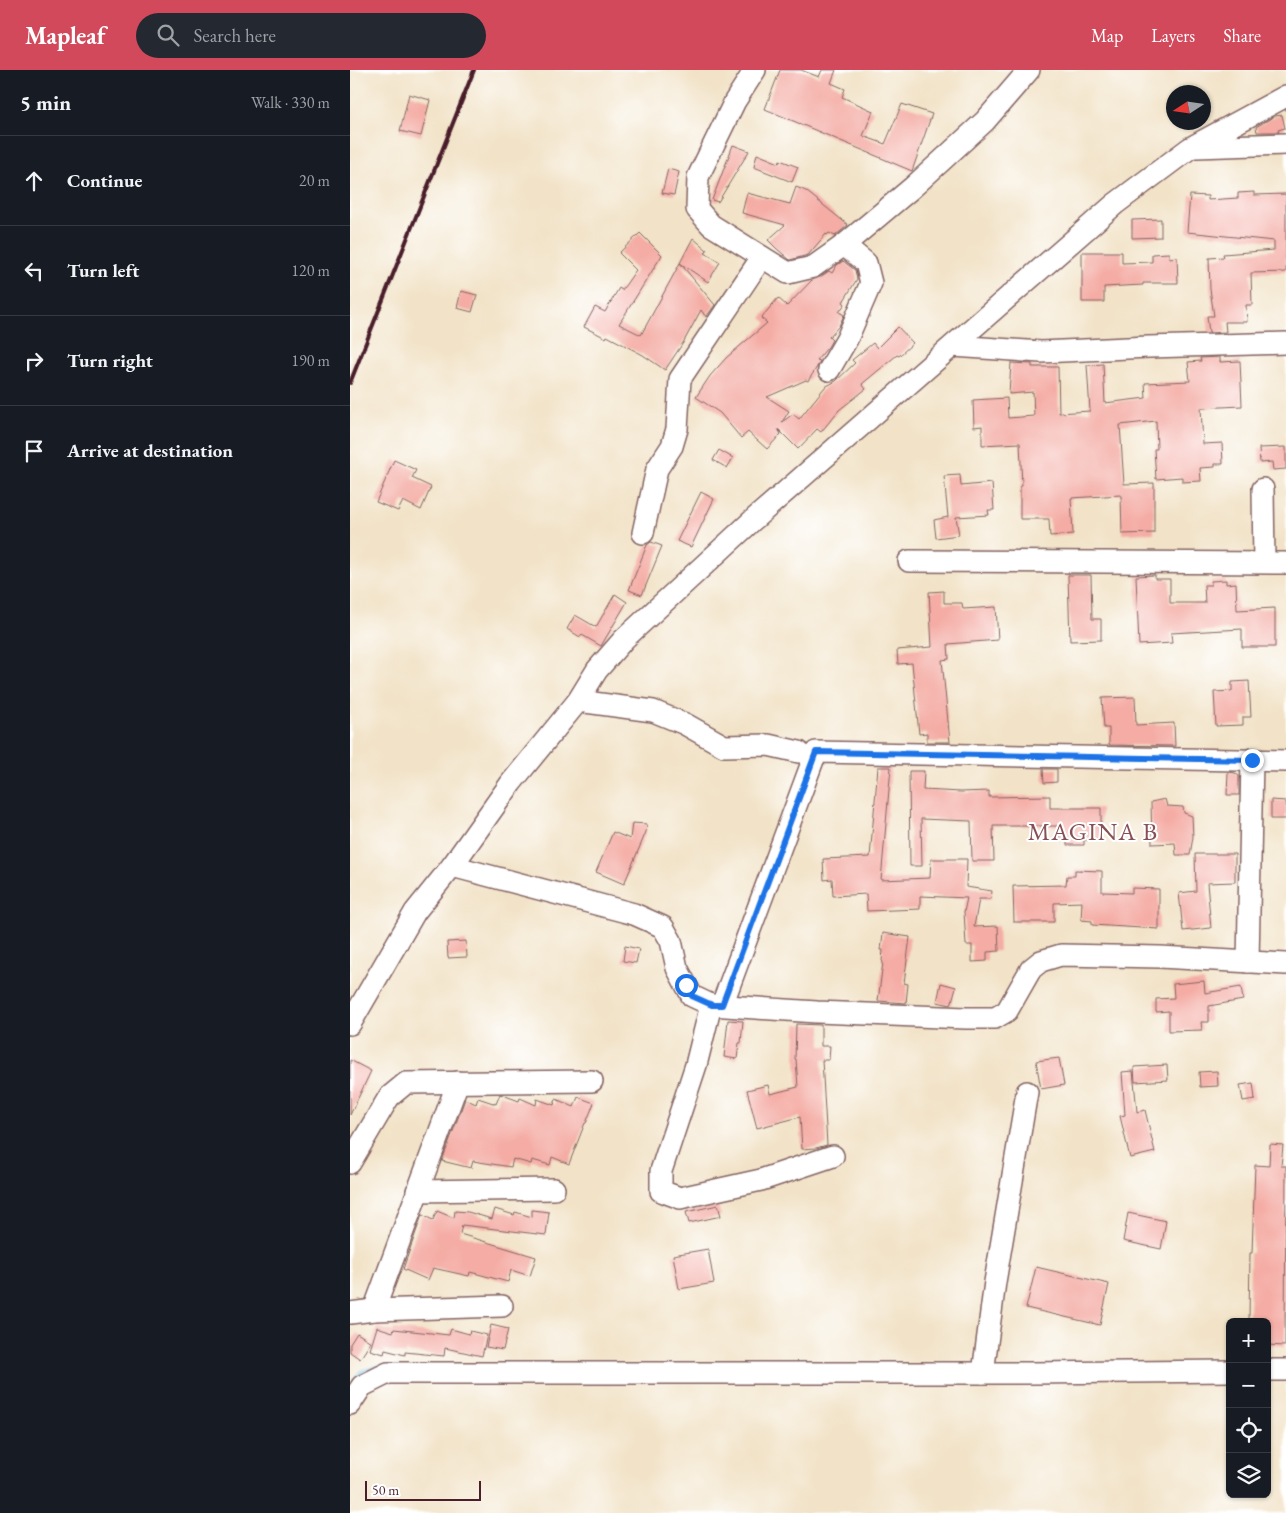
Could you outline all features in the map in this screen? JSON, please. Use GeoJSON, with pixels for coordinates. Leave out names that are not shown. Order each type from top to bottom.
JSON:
{"type":"FeatureCollection","features":[{"type":"Feature","properties":{"kind":"street"},"geometry":{"type":"LineString","coordinates":[[755,70],[735,101],[698,177],[697,209],[711,225],[788,273],[813,267],[844,245],[913,187],[985,121],[1029,70]]}},
{"type":"Feature","properties":{"kind":"street"},"geometry":{"type":"LineString","coordinates":[[350,1024],[415,912],[452,866],[511,783],[578,701],[597,670],[624,639],[761,514],[1115,204],[1190,148],[1286,96]]}},
{"type":"Feature","properties":{"kind":"street"},"geometry":{"type":"LineString","coordinates":[[1190,148],[1286,144]]}},
{"type":"Feature","properties":{"kind":"street"},"geometry":{"type":"LineString","coordinates":[[829,370],[848,339],[872,283],[866,263],[844,245]]}},
{"type":"Feature","properties":{"kind":"street"},"geometry":{"type":"LineString","coordinates":[[643,533],[657,469],[672,446],[677,429],[680,379],[762,257]]}},
{"type":"Feature","properties":{"kind":"street"},"geometry":{"type":"LineString","coordinates":[[953,346],[1041,352],[1149,346],[1286,343]]}},
{"type":"Feature","properties":{"kind":"street"},"geometry":{"type":"LineString","coordinates":[[1263,489],[1264,562]]}},
{"type":"Feature","properties":{"kind":"street"},"geometry":{"type":"LineString","coordinates":[[909,561],[1286,563]]}},
{"type":"Feature","properties":{"kind":"street"},"geometry":{"type":"LineString","coordinates":[[578,701],[653,711],[684,724],[724,746],[768,745],[798,752]]}},
{"type":"Feature","properties":{"kind":"street"},"geometry":{"type":"LineString","coordinates":[[833,1156],[760,1180],[680,1198],[661,1191],[661,1171],[717,1005],[816,752],[1286,761]]}},
{"type":"Feature","properties":{"kind":"street"},"geometry":{"type":"LineString","coordinates":[[1248,962],[1252,760]]}},
{"type":"Feature","properties":{"kind":"street"},"geometry":{"type":"LineString","coordinates":[[452,866],[634,914],[663,927],[671,941],[677,968],[692,996],[717,1005],[817,1012],[995,1018],[1008,1011],[1031,969],[1041,961],[1061,955],[1160,957],[1286,964]]}},
{"type":"Feature","properties":{"kind":"street"},"geometry":{"type":"LineString","coordinates":[[350,1163],[389,1097],[406,1083],[592,1081]]}},
{"type":"Feature","properties":{"kind":"street"},"geometry":{"type":"LineString","coordinates":[[374,1310],[458,1082]]}},
{"type":"Feature","properties":{"kind":"street"},"geometry":{"type":"LineString","coordinates":[[983,1374],[995,1282],[1027,1092]]}},
{"type":"Feature","properties":{"kind":"street"},"geometry":{"type":"LineString","coordinates":[[417,1191],[554,1189]]}},
{"type":"Feature","properties":{"kind":"street"},"geometry":{"type":"LineString","coordinates":[[350,1313],[374,1310],[502,1306]]}},
{"type":"Feature","properties":{"kind":"street"},"geometry":{"type":"LineString","coordinates":[[1271,1370],[1286,1370]]}},
{"type":"Feature","properties":{"kind":"street"},"geometry":{"type":"LineString","coordinates":[[350,1404],[362,1386],[388,1373],[983,1374],[1226,1371]]}},
{"type":"Feature","properties":{"kind":"building"},"geometry":{"type":"Polygon","coordinates":[[[780,70],[801,70],[819,77],[822,70],[836,70],[831,83],[845,89],[842,97],[873,111],[863,136],[885,144],[902,104],[932,114],[912,171],[765,109],[780,70]]]}},
{"type":"Feature","properties":{"kind":"building"},"geometry":{"type":"Polygon","coordinates":[[[409,94],[430,100],[421,136],[400,131],[409,94]]]}},
{"type":"Feature","properties":{"kind":"building"},"geometry":{"type":"Polygon","coordinates":[[[1282,115],[1285,128],[1278,130],[1279,132],[1257,132],[1256,127],[1275,116],[1282,115]]]}},
{"type":"Feature","properties":{"kind":"building"},"geometry":{"type":"Polygon","coordinates":[[[733,145],[749,151],[718,202],[712,200],[733,145]]]}},
{"type":"Feature","properties":{"kind":"building"},"geometry":{"type":"Polygon","coordinates":[[[757,154],[779,163],[780,160],[798,167],[792,182],[754,167],[757,154]]]}},
{"type":"Feature","properties":{"kind":"building"},"geometry":{"type":"Polygon","coordinates":[[[668,169],[679,172],[674,195],[662,193],[668,169]]]}},
{"type":"Feature","properties":{"kind":"building"},"geometry":{"type":"Polygon","coordinates":[[[796,187],[806,191],[848,225],[835,236],[829,233],[826,234],[808,255],[790,260],[768,240],[785,225],[742,213],[747,193],[790,204],[796,187]]]}},
{"type":"Feature","properties":{"kind":"building"},"geometry":{"type":"Polygon","coordinates":[[[1254,192],[1254,195],[1286,194],[1286,272],[1251,273],[1252,305],[1246,305],[1247,322],[1225,322],[1226,332],[1209,333],[1207,316],[1214,316],[1210,289],[1209,258],[1224,257],[1223,254],[1274,250],[1274,241],[1187,232],[1190,195],[1208,196],[1208,200],[1238,198],[1238,193],[1254,192]]]}},
{"type":"Feature","properties":{"kind":"building"},"geometry":{"type":"Polygon","coordinates":[[[1161,219],[1161,237],[1132,238],[1132,220],[1161,219]]]}},
{"type":"Feature","properties":{"kind":"building"},"geometry":{"type":"Polygon","coordinates":[[[640,233],[662,255],[619,324],[641,335],[680,263],[715,305],[706,317],[701,310],[683,343],[665,370],[643,355],[607,336],[606,338],[584,327],[595,307],[605,312],[619,288],[622,290],[636,270],[619,253],[640,233]]]}},
{"type":"Feature","properties":{"kind":"building"},"geometry":{"type":"Polygon","coordinates":[[[693,238],[707,250],[705,253],[720,262],[708,282],[680,263],[693,238]]]}},
{"type":"Feature","properties":{"kind":"building"},"geometry":{"type":"Polygon","coordinates":[[[1082,252],[1122,252],[1122,263],[1152,262],[1152,254],[1169,253],[1169,258],[1177,257],[1178,283],[1143,283],[1143,285],[1104,287],[1104,302],[1082,302],[1082,252]]]}},
{"type":"Feature","properties":{"kind":"building"},"geometry":{"type":"Polygon","coordinates":[[[843,261],[855,270],[857,279],[843,302],[845,304],[839,312],[844,315],[839,326],[829,337],[832,340],[828,347],[817,360],[820,361],[817,367],[808,381],[806,380],[767,397],[789,411],[782,422],[793,414],[799,419],[825,387],[836,381],[855,363],[852,360],[873,343],[877,348],[898,327],[913,343],[862,384],[866,389],[839,410],[821,432],[817,429],[798,449],[778,429],[781,434],[767,449],[748,432],[741,438],[720,413],[696,397],[710,376],[726,358],[767,323],[761,318],[778,298],[787,306],[812,280],[829,271],[832,273],[837,265],[843,261]]]}},
{"type":"Feature","properties":{"kind":"building"},"geometry":{"type":"Polygon","coordinates":[[[461,291],[477,295],[472,312],[457,308],[461,291]]]}},
{"type":"Feature","properties":{"kind":"building"},"geometry":{"type":"Polygon","coordinates":[[[1220,357],[1220,362],[1240,361],[1242,406],[1201,408],[1203,444],[1222,443],[1223,464],[1215,464],[1215,467],[1200,468],[1201,481],[1182,482],[1182,477],[1156,479],[1154,449],[1157,449],[1156,421],[1120,425],[1124,484],[1154,483],[1154,533],[1122,534],[1121,495],[1071,498],[1073,534],[1050,536],[1049,519],[1020,519],[1020,486],[1022,486],[1020,443],[982,445],[982,426],[974,427],[973,400],[1007,398],[1008,418],[1034,416],[1033,392],[1009,394],[1011,363],[1032,364],[1032,367],[1058,367],[1059,413],[1090,411],[1087,365],[1103,364],[1105,403],[1146,398],[1145,383],[1190,381],[1188,362],[1201,361],[1200,358],[1220,357]]]}},
{"type":"Feature","properties":{"kind":"building"},"geometry":{"type":"Polygon","coordinates":[[[1286,447],[1286,469],[1273,470],[1272,462],[1260,463],[1259,448],[1286,447]]]}},
{"type":"Feature","properties":{"kind":"building"},"geometry":{"type":"Polygon","coordinates":[[[719,450],[733,458],[727,468],[713,460],[719,450]]]}},
{"type":"Feature","properties":{"kind":"building"},"geometry":{"type":"Polygon","coordinates":[[[394,460],[416,470],[412,478],[431,487],[421,510],[403,501],[398,511],[376,502],[394,460]]]}},
{"type":"Feature","properties":{"kind":"building"},"geometry":{"type":"Polygon","coordinates":[[[960,475],[961,486],[992,483],[994,510],[988,510],[989,515],[956,517],[959,535],[936,538],[934,520],[948,517],[944,476],[960,475]]]}},
{"type":"Feature","properties":{"kind":"building"},"geometry":{"type":"Polygon","coordinates":[[[701,492],[714,499],[691,547],[677,541],[701,492]]]}},
{"type":"Feature","properties":{"kind":"building"},"geometry":{"type":"Polygon","coordinates":[[[651,542],[662,546],[642,595],[629,590],[647,545],[651,542]]]}},
{"type":"Feature","properties":{"kind":"building"},"geometry":{"type":"Polygon","coordinates":[[[1068,575],[1091,575],[1092,619],[1101,619],[1101,640],[1070,641],[1068,575]]]}},
{"type":"Feature","properties":{"kind":"building"},"geometry":{"type":"Polygon","coordinates":[[[1155,575],[1155,579],[1170,579],[1170,603],[1205,603],[1204,585],[1211,585],[1211,581],[1226,580],[1226,584],[1236,583],[1237,610],[1275,608],[1275,647],[1242,647],[1242,629],[1171,633],[1172,643],[1139,645],[1136,576],[1155,575]]]}},
{"type":"Feature","properties":{"kind":"building"},"geometry":{"type":"Polygon","coordinates":[[[944,591],[944,603],[962,603],[963,609],[996,607],[998,640],[948,644],[949,659],[942,660],[950,742],[927,742],[927,733],[919,734],[912,663],[898,664],[897,650],[932,647],[929,592],[944,591]]]}},
{"type":"Feature","properties":{"kind":"building"},"geometry":{"type":"Polygon","coordinates":[[[615,594],[627,602],[601,646],[567,629],[575,615],[596,627],[615,594]]]}},
{"type":"Feature","properties":{"kind":"building"},"geometry":{"type":"Polygon","coordinates":[[[1249,681],[1251,717],[1243,717],[1243,725],[1216,726],[1214,692],[1232,691],[1232,682],[1249,681]]]}},
{"type":"Feature","properties":{"kind":"building"},"geometry":{"type":"Polygon","coordinates":[[[1135,697],[1136,725],[1174,723],[1175,746],[1109,745],[1109,728],[1104,728],[1102,698],[1135,697]]]}},
{"type":"Feature","properties":{"kind":"building"},"geometry":{"type":"Polygon","coordinates":[[[878,767],[891,767],[881,880],[930,878],[931,859],[967,859],[966,887],[992,891],[991,899],[979,899],[974,927],[998,926],[999,951],[987,952],[987,961],[972,962],[972,945],[966,945],[964,912],[967,898],[920,896],[920,909],[867,911],[866,894],[833,896],[832,879],[824,880],[823,859],[870,857],[878,767]]]}},
{"type":"Feature","properties":{"kind":"building"},"geometry":{"type":"Polygon","coordinates":[[[1043,769],[1057,769],[1057,782],[1044,783],[1043,769]]]}},
{"type":"Feature","properties":{"kind":"building"},"geometry":{"type":"Polygon","coordinates":[[[909,771],[924,771],[923,790],[989,791],[989,797],[1050,796],[1050,808],[1101,808],[1101,840],[1084,840],[1084,845],[1067,845],[1067,840],[1059,840],[1059,826],[993,826],[994,861],[972,861],[971,821],[921,819],[922,866],[910,866],[909,771]]]}},
{"type":"Feature","properties":{"kind":"building"},"geometry":{"type":"Polygon","coordinates":[[[1228,772],[1239,776],[1239,795],[1227,795],[1228,772]]]}},
{"type":"Feature","properties":{"kind":"building"},"geometry":{"type":"Polygon","coordinates":[[[1165,799],[1167,806],[1183,807],[1184,813],[1192,816],[1193,837],[1190,855],[1176,855],[1175,843],[1152,844],[1151,802],[1165,799]]]}},
{"type":"Feature","properties":{"kind":"building"},"geometry":{"type":"Polygon","coordinates":[[[1271,800],[1286,801],[1286,819],[1271,819],[1271,800]]]}},
{"type":"Feature","properties":{"kind":"building"},"geometry":{"type":"Polygon","coordinates":[[[632,823],[647,824],[646,832],[624,884],[596,872],[613,832],[630,839],[632,823]]]}},
{"type":"Feature","properties":{"kind":"building"},"geometry":{"type":"Polygon","coordinates":[[[1195,854],[1235,854],[1235,882],[1207,883],[1211,928],[1183,931],[1179,893],[1196,891],[1195,854]]]}},
{"type":"Feature","properties":{"kind":"building"},"geometry":{"type":"Polygon","coordinates":[[[1075,870],[1102,871],[1102,892],[1132,893],[1132,888],[1159,889],[1159,929],[1092,925],[1092,921],[1081,920],[1082,902],[1054,903],[1054,922],[1014,922],[1013,886],[1066,885],[1067,876],[1075,876],[1075,870]]]}},
{"type":"Feature","properties":{"kind":"building"},"geometry":{"type":"Polygon","coordinates":[[[883,933],[910,937],[904,983],[908,984],[906,1003],[878,1001],[883,962],[883,950],[881,950],[883,933]]]}},
{"type":"Feature","properties":{"kind":"building"},"geometry":{"type":"Polygon","coordinates":[[[466,941],[467,957],[448,958],[447,942],[466,941]]]}},
{"type":"Feature","properties":{"kind":"building"},"geometry":{"type":"Polygon","coordinates":[[[625,946],[639,949],[636,963],[623,961],[625,946]]]}},
{"type":"Feature","properties":{"kind":"building"},"geometry":{"type":"Polygon","coordinates":[[[1204,981],[1205,993],[1241,987],[1243,1000],[1209,1006],[1209,1022],[1201,1022],[1202,1030],[1169,1031],[1169,1011],[1156,1012],[1156,999],[1174,998],[1173,984],[1204,981]]]}},
{"type":"Feature","properties":{"kind":"building"},"geometry":{"type":"Polygon","coordinates":[[[941,983],[956,987],[951,1005],[937,1002],[941,983]]]}},
{"type":"Feature","properties":{"kind":"building"},"geometry":{"type":"Polygon","coordinates":[[[728,1020],[743,1021],[737,1059],[724,1057],[728,1020]]]}},
{"type":"Feature","properties":{"kind":"building"},"geometry":{"type":"Polygon","coordinates":[[[796,1024],[821,1025],[821,1046],[830,1046],[829,1060],[822,1060],[827,1145],[816,1148],[802,1149],[800,1117],[757,1128],[747,1090],[768,1085],[770,1094],[798,1087],[795,1059],[796,1024]]]}},
{"type":"Feature","properties":{"kind":"building"},"geometry":{"type":"Polygon","coordinates":[[[1059,1058],[1064,1085],[1041,1089],[1036,1061],[1059,1058]]]}},
{"type":"Feature","properties":{"kind":"building"},"geometry":{"type":"Polygon","coordinates":[[[350,1060],[371,1071],[350,1115],[350,1060]]]}},
{"type":"Feature","properties":{"kind":"building"},"geometry":{"type":"Polygon","coordinates":[[[1167,1065],[1168,1080],[1135,1082],[1134,1067],[1167,1065]]]}},
{"type":"Feature","properties":{"kind":"building"},"geometry":{"type":"Polygon","coordinates":[[[1133,1071],[1137,1112],[1145,1110],[1155,1152],[1130,1158],[1120,1116],[1125,1115],[1122,1072],[1133,1071]]]}},
{"type":"Feature","properties":{"kind":"building"},"geometry":{"type":"Polygon","coordinates":[[[1217,1071],[1218,1086],[1200,1087],[1199,1072],[1217,1071]]]}},
{"type":"Feature","properties":{"kind":"building"},"geometry":{"type":"Polygon","coordinates":[[[1253,1083],[1255,1099],[1243,1101],[1240,1085],[1253,1083]]]}},
{"type":"Feature","properties":{"kind":"building"},"geometry":{"type":"Polygon","coordinates":[[[500,1094],[519,1101],[520,1098],[536,1105],[537,1099],[554,1105],[556,1099],[574,1107],[578,1097],[594,1103],[569,1164],[552,1157],[550,1165],[532,1160],[531,1164],[513,1159],[511,1167],[473,1161],[471,1168],[442,1161],[465,1099],[476,1104],[478,1098],[496,1104],[500,1094]]]}},
{"type":"Feature","properties":{"kind":"building"},"geometry":{"type":"Polygon","coordinates":[[[1270,1144],[1283,1145],[1281,1166],[1286,1166],[1285,1346],[1271,1345],[1271,1318],[1249,1318],[1250,1253],[1252,1253],[1255,1165],[1269,1166],[1270,1144]]]}},
{"type":"Feature","properties":{"kind":"building"},"geometry":{"type":"Polygon","coordinates":[[[718,1205],[721,1216],[689,1223],[686,1212],[718,1205]]]}},
{"type":"Feature","properties":{"kind":"building"},"geometry":{"type":"Polygon","coordinates":[[[495,1209],[514,1215],[515,1212],[532,1217],[532,1210],[549,1212],[546,1235],[462,1225],[460,1234],[536,1257],[530,1276],[511,1270],[508,1282],[470,1272],[469,1276],[433,1268],[428,1280],[403,1269],[422,1215],[433,1220],[437,1211],[454,1218],[455,1211],[468,1212],[492,1219],[495,1209]]]}},
{"type":"Feature","properties":{"kind":"building"},"geometry":{"type":"Polygon","coordinates":[[[1128,1213],[1166,1221],[1161,1249],[1123,1241],[1128,1213]]]}},
{"type":"Feature","properties":{"kind":"building"},"geometry":{"type":"Polygon","coordinates":[[[708,1249],[714,1283],[679,1289],[673,1255],[708,1249]]]}},
{"type":"Feature","properties":{"kind":"building"},"geometry":{"type":"Polygon","coordinates":[[[1036,1267],[1109,1284],[1100,1325],[1026,1308],[1036,1267]]]}},
{"type":"Feature","properties":{"kind":"building"},"geometry":{"type":"Polygon","coordinates":[[[491,1325],[508,1329],[503,1350],[486,1347],[491,1325]]]}},
{"type":"Feature","properties":{"kind":"building"},"geometry":{"type":"Polygon","coordinates":[[[377,1327],[393,1332],[394,1329],[449,1335],[451,1329],[469,1334],[470,1331],[487,1335],[482,1356],[445,1348],[444,1356],[405,1352],[405,1355],[385,1350],[384,1354],[370,1350],[377,1327]]]}},
{"type":"Feature","properties":{"kind":"building"},"geometry":{"type":"Polygon","coordinates":[[[357,1333],[371,1342],[360,1359],[350,1352],[350,1344],[357,1333]]]}},
{"type":"Feature","properties":{"kind":"waterway"},"geometry":{"type":"LineString","coordinates":[[355,1380],[361,1372],[378,1367]]}},
{"type":"Feature","properties":{"kind":"railway"},"geometry":{"type":"LineString","coordinates":[[350,383],[474,70]]}},
{"type":"Feature","properties":{"kind":"district","name":"MAGINA B"},"geometry":{"type":"Point","coordinates":[1093,831]}},
{"type":"Feature","properties":{"kind":"route"},"geometry":{"type":"LineString","coordinates":[[686,985],[692,996],[712,1005],[722,1005],[816,752],[1252,760]]}}]}
